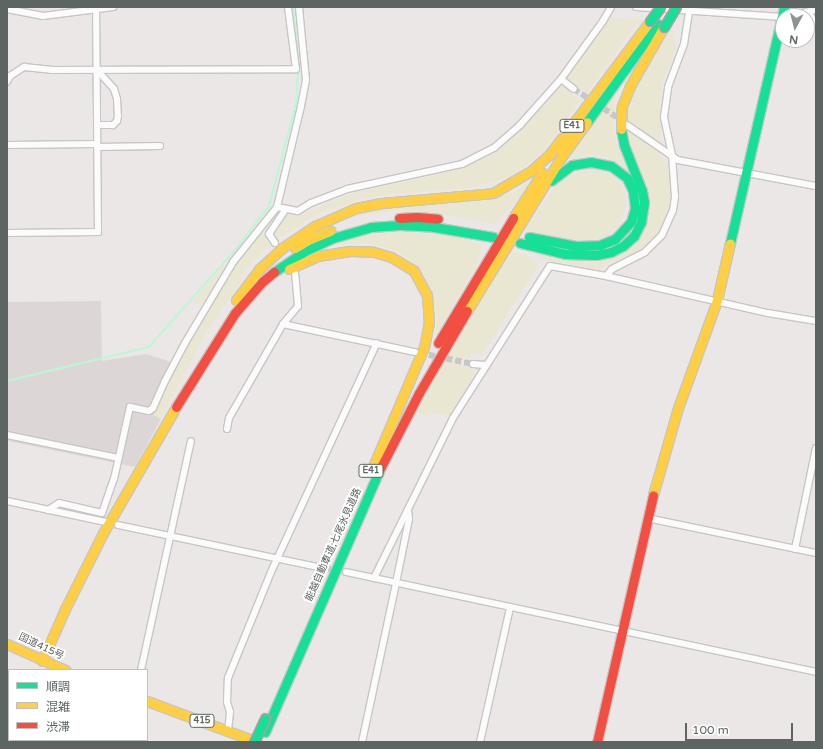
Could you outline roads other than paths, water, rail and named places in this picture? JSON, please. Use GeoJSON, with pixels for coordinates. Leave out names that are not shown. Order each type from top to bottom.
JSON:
{"type":"FeatureCollection","features":[{"type":"Feature","properties":{"kind":"main road","name":"E41"},"geometry":{"type":"LineString","coordinates":[[497,235],[576,120],[657,24],[660,7]]}},
{"type":"Feature","properties":{"kind":"main road","name":"E41"},"geometry":{"type":"LineString","coordinates":[[519,239],[539,194],[562,156],[670,7]]}},
{"type":"Feature","properties":{"kind":"main road"},"geometry":{"type":"LineString","coordinates":[[519,239],[565,254],[596,256],[611,252],[623,246],[634,236],[641,222],[644,202],[640,186],[624,145],[620,125],[622,106],[657,24],[676,7]]}},
{"type":"Feature","properties":{"kind":"main road"},"geometry":{"type":"LineString","coordinates":[[597,742],[655,484],[678,408],[717,300],[776,48]]}},
{"type":"Feature","properties":{"kind":"main road"},"geometry":{"type":"LineString","coordinates":[[39,669],[64,609],[96,547],[175,408],[207,346],[235,301],[259,269],[282,248],[315,226],[356,208],[382,203],[452,198],[493,193],[532,171],[549,155],[576,120]]}},
{"type":"Feature","properties":{"kind":"main road"},"geometry":{"type":"LineString","coordinates":[[519,239],[576,246],[600,245],[615,240],[624,232],[631,222],[635,208],[633,191],[627,178],[611,166],[591,162],[572,165],[561,172],[539,194]]}},
{"type":"Feature","properties":{"kind":"main road"},"geometry":{"type":"LineString","coordinates":[[235,301],[285,254],[310,239],[356,223],[372,219],[417,217],[497,235]]}},
{"type":"Feature","properties":{"kind":"main road"},"geometry":{"type":"LineString","coordinates":[[175,408],[222,333],[246,300],[262,282],[281,266],[305,251],[353,231],[372,227],[400,225],[434,227],[497,235]]}},
{"type":"Feature","properties":{"kind":"main road","name":"能越自動車道;七尾氷見道路"},"geometry":{"type":"LineString","coordinates":[[260,742],[267,720],[372,469],[429,358],[497,235]]}},
{"type":"Feature","properties":{"kind":"main road","name":"能越自動車道;七尾氷見道路"},"geometry":{"type":"LineString","coordinates":[[255,742],[267,720],[394,441],[444,349],[519,239]]}},
{"type":"Feature","properties":{"kind":"main road"},"geometry":{"type":"LineString","coordinates":[[246,300],[293,266],[318,256],[350,251],[374,252],[391,257],[414,271],[427,296],[429,308],[427,336],[372,469]]}},
{"type":"Feature","properties":{"kind":"main road","name":"国道415号"},"geometry":{"type":"LineString","coordinates":[[7,644],[62,669]]}},
{"type":"Feature","properties":{"kind":"main road","name":"415"},"geometry":{"type":"LineString","coordinates":[[148,701],[255,742]]}},
{"type":"Feature","properties":{"kind":"street"},"geometry":{"type":"LineString","coordinates":[[7,10],[42,16],[113,7]]}},
{"type":"Feature","properties":{"kind":"street"},"geometry":{"type":"LineString","coordinates":[[7,82],[10,76],[24,67],[51,70],[296,69],[288,7]]}},
{"type":"Feature","properties":{"kind":"street"},"geometry":{"type":"LineString","coordinates":[[48,510],[59,503],[102,513],[114,479],[130,407],[149,411],[153,408],[182,350],[232,262],[277,207],[306,80],[299,7]]}},
{"type":"Feature","properties":{"kind":"street"},"geometry":{"type":"LineString","coordinates":[[277,207],[298,211],[311,203],[347,190],[462,164],[495,147],[520,125],[561,79],[603,21],[611,7]]}},
{"type":"Feature","properties":{"kind":"street"},"geometry":{"type":"LineString","coordinates":[[636,7],[689,12],[775,17]]}},
{"type":"Feature","properties":{"kind":"street"},"geometry":{"type":"LineString","coordinates":[[7,233],[98,232],[96,9]]}},
{"type":"Feature","properties":{"kind":"street"},"geometry":{"type":"LineString","coordinates":[[606,276],[612,269],[645,252],[662,235],[673,210],[675,197],[672,155],[664,116],[666,100],[675,64],[684,44],[689,12]]}},
{"type":"Feature","properties":{"kind":"street"},"geometry":{"type":"LineString","coordinates":[[97,70],[114,89],[117,99],[118,116],[117,121],[113,125],[97,126]]}},
{"type":"Feature","properties":{"kind":"street"},"geometry":{"type":"LineString","coordinates":[[561,79],[574,89]]}},
{"type":"Feature","properties":{"kind":"street"},"geometry":{"type":"LineString","coordinates":[[627,124],[678,160],[816,186]]}},
{"type":"Feature","properties":{"kind":"street"},"geometry":{"type":"LineString","coordinates":[[7,145],[160,146]]}},
{"type":"Feature","properties":{"kind":"street"},"geometry":{"type":"LineString","coordinates":[[275,243],[269,234],[286,209]]}},
{"type":"Feature","properties":{"kind":"street"},"geometry":{"type":"LineString","coordinates":[[374,578],[453,418],[550,266],[606,276],[717,300],[768,313],[816,321]]}},
{"type":"Feature","properties":{"kind":"street"},"geometry":{"type":"LineString","coordinates":[[227,429],[229,418],[283,324],[298,306],[295,274]]}},
{"type":"Feature","properties":{"kind":"street"},"geometry":{"type":"LineString","coordinates":[[283,324],[415,352]]}},
{"type":"Feature","properties":{"kind":"street"},"geometry":{"type":"LineString","coordinates":[[228,731],[230,712],[227,702],[228,678],[271,572],[279,559],[377,343]]}},
{"type":"Feature","properties":{"kind":"street"},"geometry":{"type":"LineString","coordinates":[[473,364],[485,366]]}},
{"type":"Feature","properties":{"kind":"street"},"geometry":{"type":"LineString","coordinates":[[7,435],[118,458]]}},
{"type":"Feature","properties":{"kind":"street"},"geometry":{"type":"LineString","coordinates":[[141,669],[169,535],[191,441]]}},
{"type":"Feature","properties":{"kind":"street"},"geometry":{"type":"LineString","coordinates":[[795,549],[816,448]]}},
{"type":"Feature","properties":{"kind":"street"},"geometry":{"type":"LineString","coordinates":[[7,501],[106,522]]}},
{"type":"Feature","properties":{"kind":"street"},"geometry":{"type":"LineString","coordinates":[[362,742],[409,519],[408,509]]}},
{"type":"Feature","properties":{"kind":"street"},"geometry":{"type":"LineString","coordinates":[[647,518],[816,553]]}},
{"type":"Feature","properties":{"kind":"street"},"geometry":{"type":"LineString","coordinates":[[118,525],[318,567]]}},
{"type":"Feature","properties":{"kind":"street"},"geometry":{"type":"LineString","coordinates":[[346,572],[816,672]]}},
{"type":"Feature","properties":{"kind":"street"},"geometry":{"type":"LineString","coordinates":[[480,742],[510,608]]}},
{"type":"Feature","properties":{"kind":"waterway"},"geometry":{"type":"LineString","coordinates":[[7,381],[149,347],[236,249],[269,206],[296,104],[299,65],[293,7]]}},
{"type":"Feature","properties":{"kind":"tunnel"},"geometry":{"type":"LineString","coordinates":[[574,89],[621,120]]}},
{"type":"Feature","properties":{"kind":"tunnel"},"geometry":{"type":"LineString","coordinates":[[420,353],[473,364]]}},
{"type":"Feature","properties":{"kind":"tunnel"},"geometry":{"type":"LineString","coordinates":[[318,567],[338,571]]}}]}
